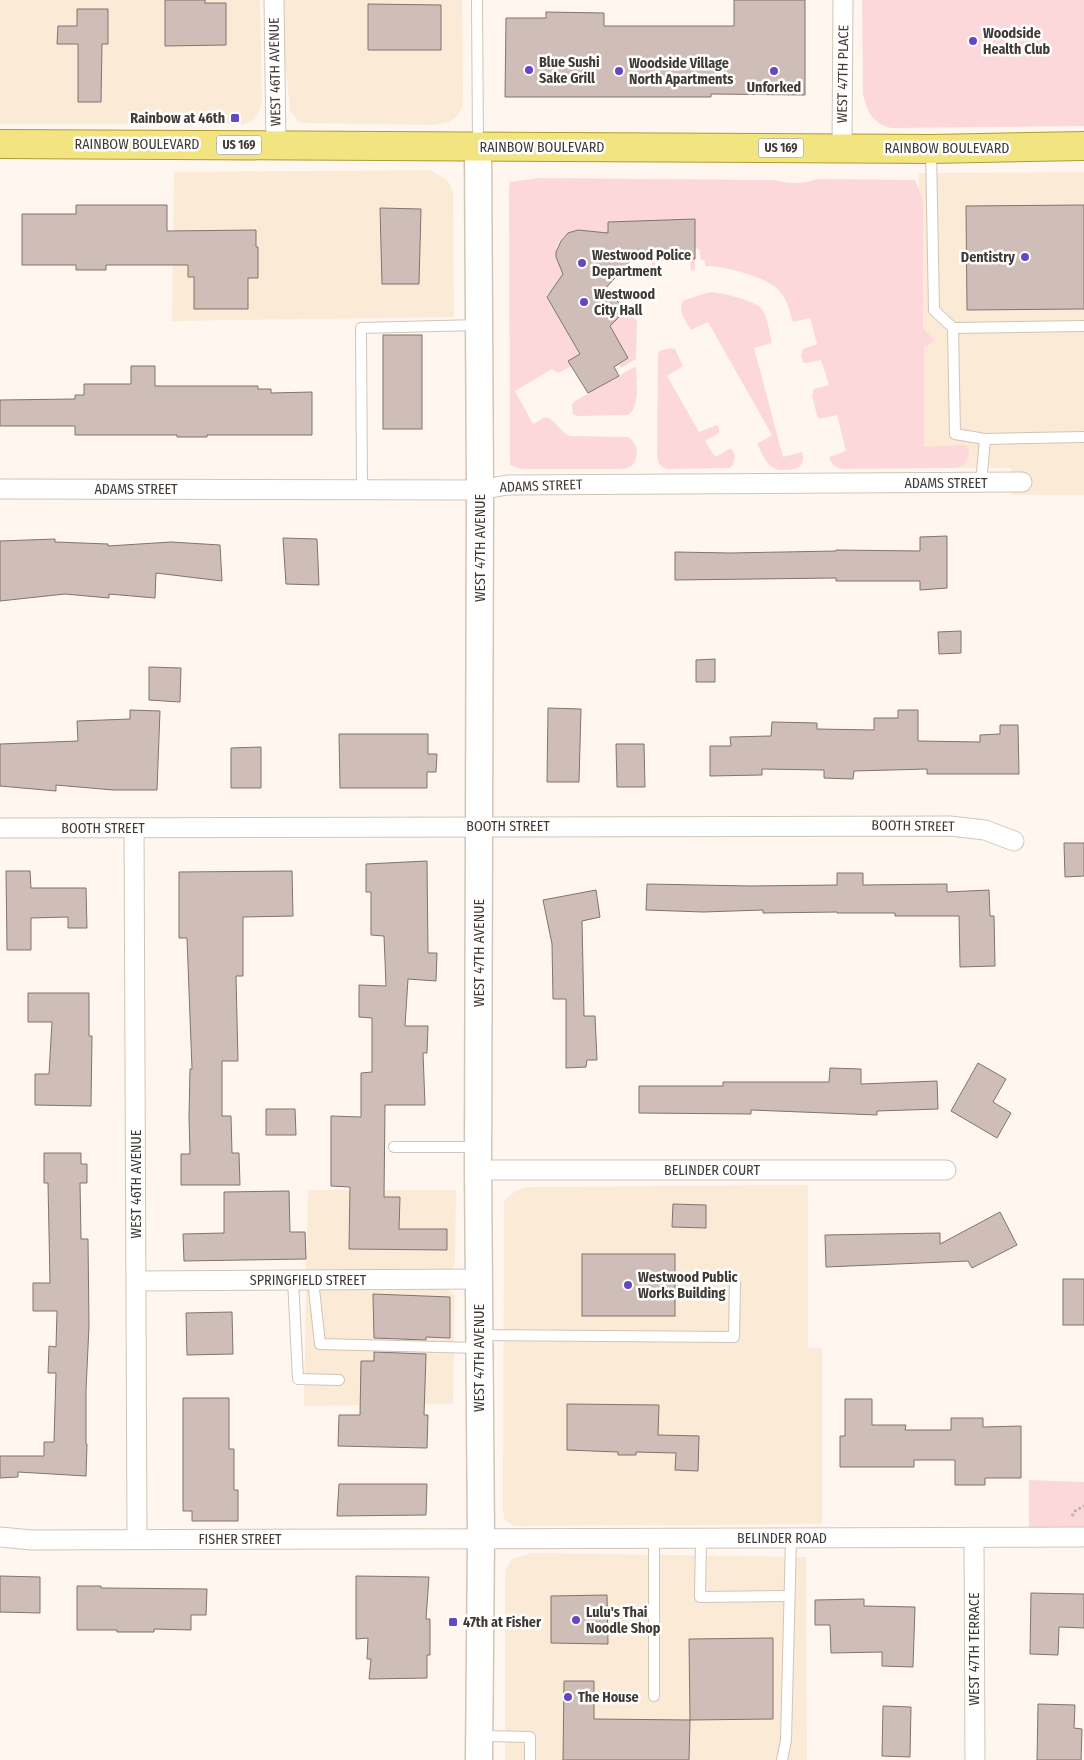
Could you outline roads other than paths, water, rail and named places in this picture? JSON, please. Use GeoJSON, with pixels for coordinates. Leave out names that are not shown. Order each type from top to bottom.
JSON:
{"type":"FeatureCollection","features":[{"type":"Feature","properties":{"kind":"main road","name":"RAINBOW BOULEVARD"},"geometry":{"type":"LineString","coordinates":[[0,144],[842,148],[1084,146]]}},
{"type":"Feature","properties":{"kind":"street","name":"WEST 46TH AVENUE"},"geometry":{"type":"LineString","coordinates":[[274,0],[276,145]]}},
{"type":"Feature","properties":{"kind":"street","name":"WEST 47TH PLACE"},"geometry":{"type":"LineString","coordinates":[[842,148],[844,0]]}},
{"type":"Feature","properties":{"kind":"street","name":"WEST 47TH AVENUE"},"geometry":{"type":"LineString","coordinates":[[478,147],[480,490],[478,1158],[481,1539],[479,1748]]}},
{"type":"Feature","properties":{"kind":"street","name":"ADAMS STREET"},"geometry":{"type":"LineString","coordinates":[[0,489],[480,490],[507,485],[1022,482]]}},
{"type":"Feature","properties":{"kind":"street","name":"BOOTH STREET"},"geometry":{"type":"LineString","coordinates":[[0,828],[950,826],[985,830],[1014,840]]}},
{"type":"Feature","properties":{"kind":"street","name":"WEST 46TH AVENUE"},"geometry":{"type":"LineString","coordinates":[[134,828],[137,1539]]}},
{"type":"Feature","properties":{"kind":"street","name":"BELINDER COURT"},"geometry":{"type":"LineString","coordinates":[[478,1158],[946,1170]]}},
{"type":"Feature","properties":{"kind":"street","name":"SPRINGFIELD STREET"},"geometry":{"type":"LineString","coordinates":[[136,1281],[479,1279]]}},
{"type":"Feature","properties":{"kind":"street","name":"FISHER STREET"},"geometry":{"type":"LineString","coordinates":[[0,1537],[31,1540],[481,1539]]}},
{"type":"Feature","properties":{"kind":"street","name":"BELINDER ROAD"},"geometry":{"type":"LineString","coordinates":[[481,1539],[1084,1537]]}},
{"type":"Feature","properties":{"kind":"street","name":"WEST 47TH TERRACE"},"geometry":{"type":"LineString","coordinates":[[974,1538],[974,1760]]}},
{"type":"Feature","properties":{"kind":"lane"},"geometry":{"type":"LineString","coordinates":[[477,0],[478,147]]}},
{"type":"Feature","properties":{"kind":"lane"},"geometry":{"type":"LineString","coordinates":[[931,148],[934,310],[953,328],[1084,326]]}},
{"type":"Feature","properties":{"kind":"lane"},"geometry":{"type":"LineString","coordinates":[[362,490],[362,328],[478,324]]}},
{"type":"Feature","properties":{"kind":"lane"},"geometry":{"type":"LineString","coordinates":[[953,328],[955,434],[985,439],[1084,437]]}},
{"type":"Feature","properties":{"kind":"lane"},"geometry":{"type":"LineString","coordinates":[[981,483],[985,439]]}},
{"type":"Feature","properties":{"kind":"lane"},"geometry":{"type":"LineString","coordinates":[[394,1148],[478,1158]]}},
{"type":"Feature","properties":{"kind":"lane"},"geometry":{"type":"LineString","coordinates":[[293,1280],[298,1379],[339,1380]]}},
{"type":"Feature","properties":{"kind":"lane"},"geometry":{"type":"LineString","coordinates":[[313,1280],[320,1344],[734,1337],[735,1283]]}},
{"type":"Feature","properties":{"kind":"lane"},"geometry":{"type":"LineString","coordinates":[[701,1538],[700,1597],[790,1596]]}},
{"type":"Feature","properties":{"kind":"lane"},"geometry":{"type":"LineString","coordinates":[[782,1760],[786,1740],[791,1538]]}},
{"type":"Feature","properties":{"kind":"lane"},"geometry":{"type":"LineString","coordinates":[[654,1539],[654,1696]]}},
{"type":"Feature","properties":{"kind":"lane"},"geometry":{"type":"LineString","coordinates":[[479,1748],[530,1736],[530,1760]]}},
{"type":"Feature","properties":{"kind":"place","name":"Woodside Health Club"},"geometry":{"type":"Point","coordinates":[973,41]}},
{"type":"Feature","properties":{"kind":"place","name":"Blue Sushi Sake Grill"},"geometry":{"type":"Point","coordinates":[529,70]}},
{"type":"Feature","properties":{"kind":"place","name":"Woodside Village North Apartments"},"geometry":{"type":"Point","coordinates":[619,71]}},
{"type":"Feature","properties":{"kind":"place","name":"Unforked"},"geometry":{"type":"Point","coordinates":[774,71]}},
{"type":"Feature","properties":{"kind":"place","name":"Rainbow at 46th"},"geometry":{"type":"Point","coordinates":[235,118]}},
{"type":"Feature","properties":{"kind":"place","name":"Dentistry"},"geometry":{"type":"Point","coordinates":[1025,257]}},
{"type":"Feature","properties":{"kind":"place","name":"Westwood Police Department"},"geometry":{"type":"Point","coordinates":[582,263]}},
{"type":"Feature","properties":{"kind":"place","name":"Westwood City Hall"},"geometry":{"type":"Point","coordinates":[584,302]}},
{"type":"Feature","properties":{"kind":"place","name":"Westwood Public Works Building"},"geometry":{"type":"Point","coordinates":[628,1285]}},
{"type":"Feature","properties":{"kind":"place","name":"Lulu's Thai Noodle Shop"},"geometry":{"type":"Point","coordinates":[576,1620]}},
{"type":"Feature","properties":{"kind":"place","name":"47th at Fisher"},"geometry":{"type":"Point","coordinates":[453,1622]}},
{"type":"Feature","properties":{"kind":"place","name":"The House"},"geometry":{"type":"Point","coordinates":[568,1697]}}]}
